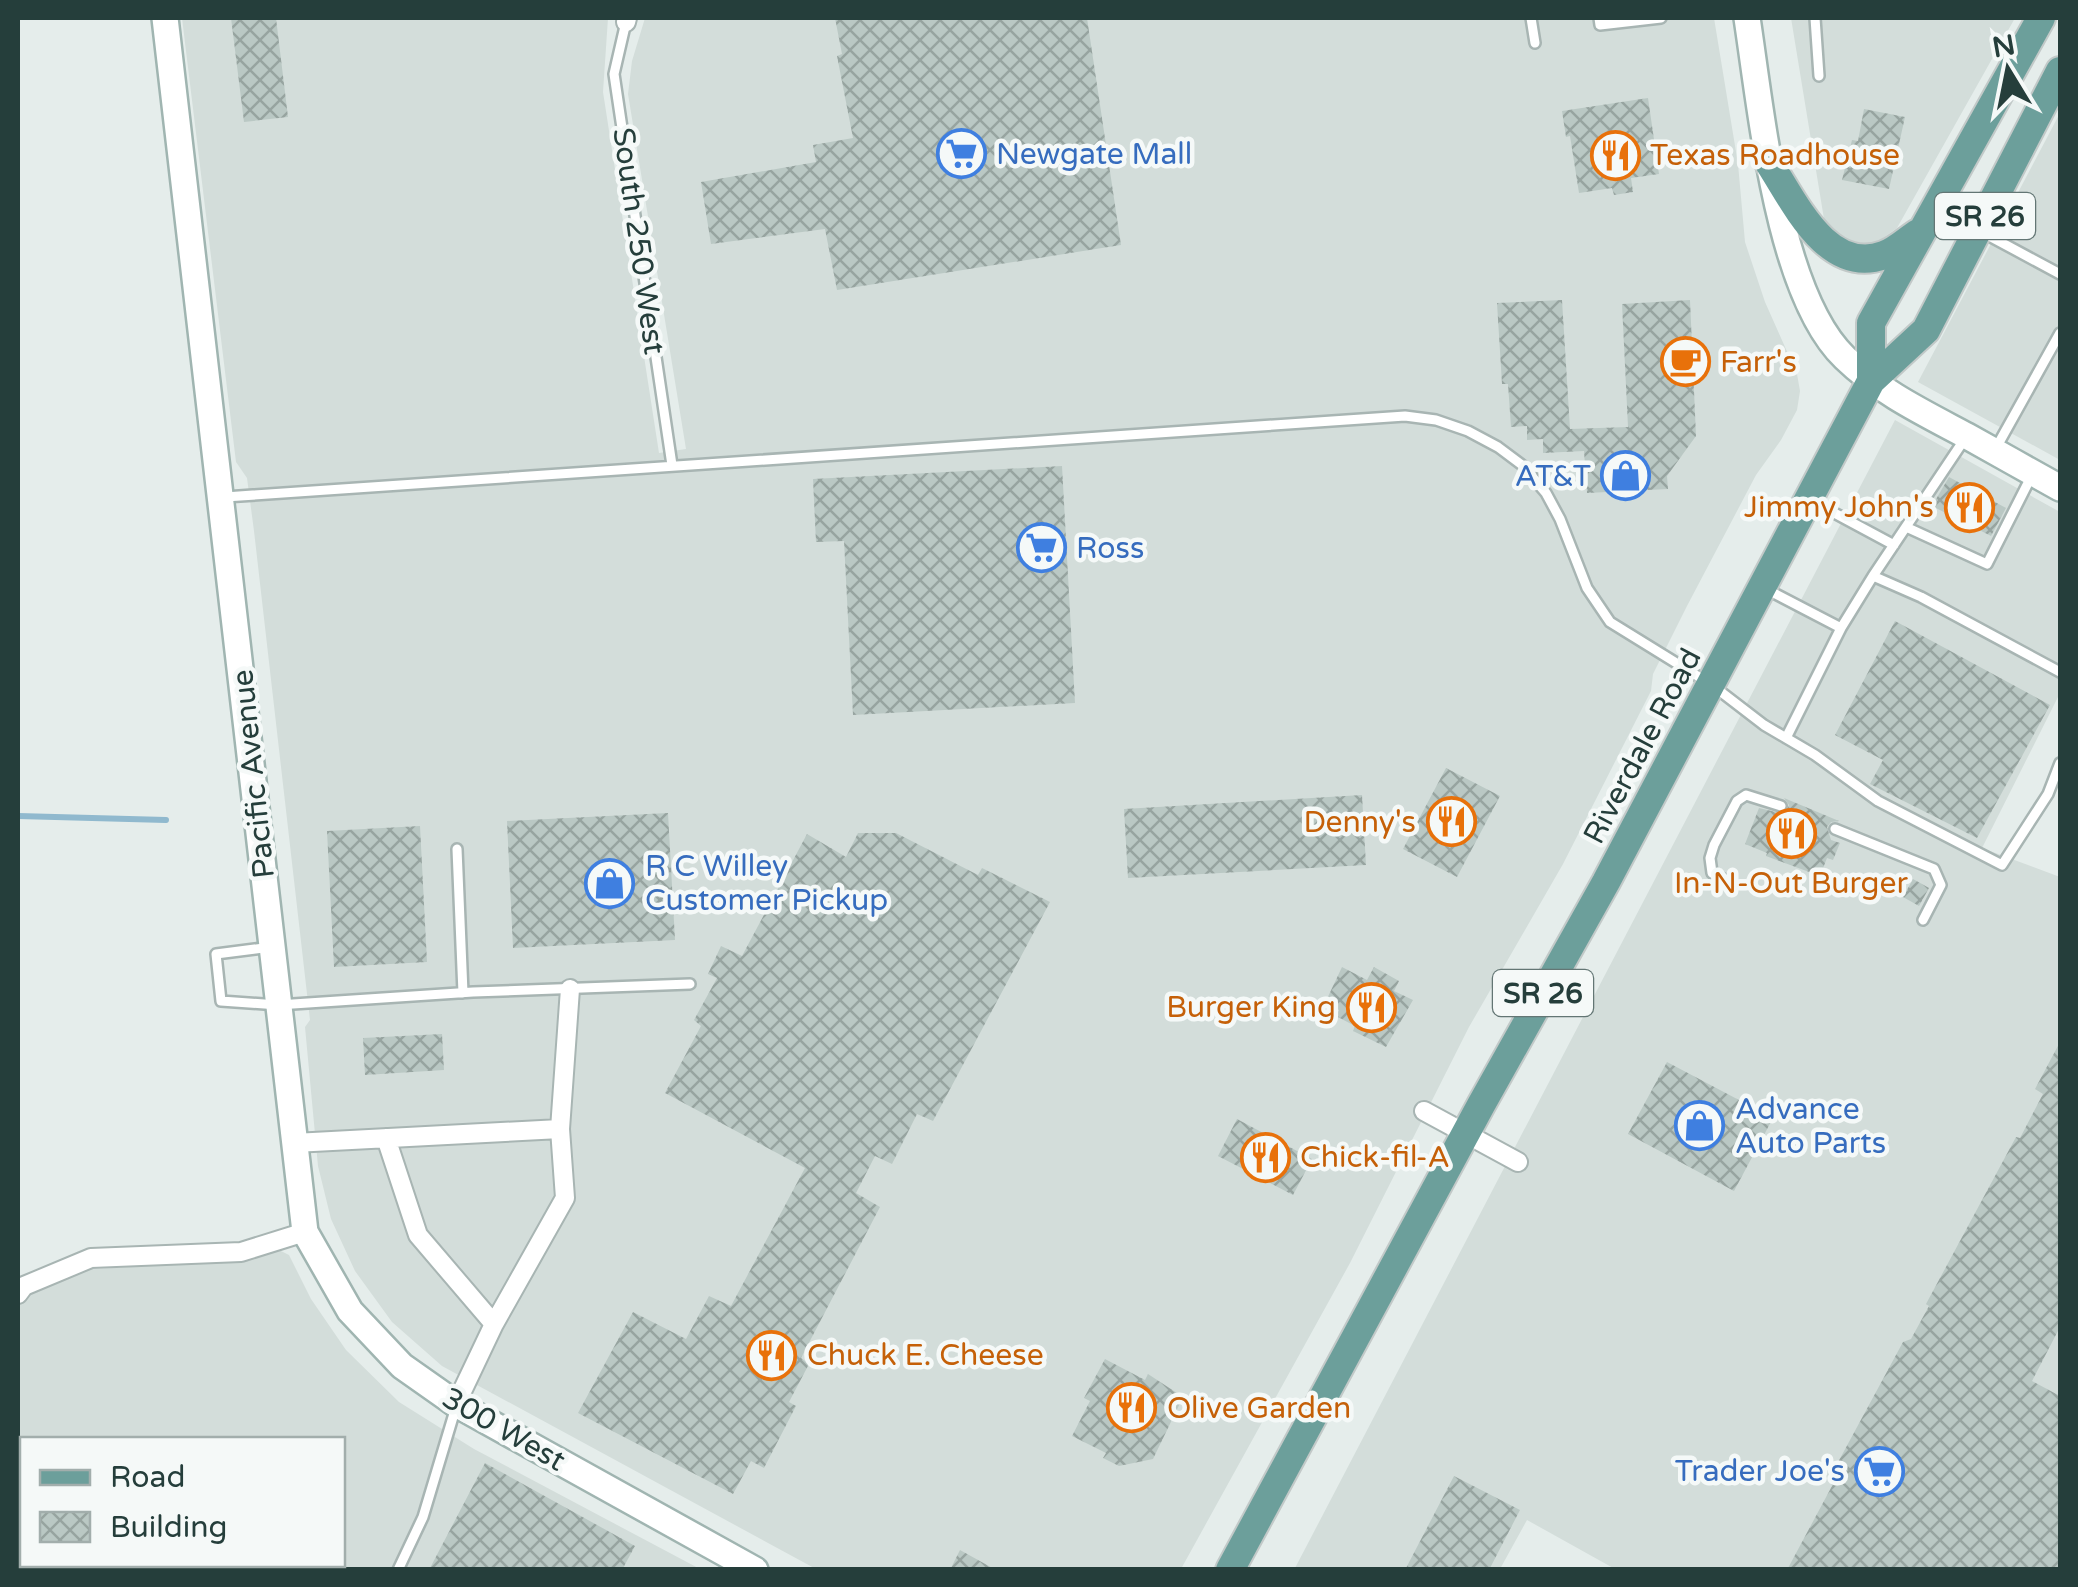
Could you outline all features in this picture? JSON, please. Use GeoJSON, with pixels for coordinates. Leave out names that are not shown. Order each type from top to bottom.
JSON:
{"type":"FeatureCollection","features":[{"type":"Feature","properties":{"kind":"main road","name":"SR 26"},"geometry":{"type":"LineString","coordinates":[[1870,380],[1871,323],[2037,19]]}},
{"type":"Feature","properties":{"kind":"main road","name":"SR 26"},"geometry":{"type":"LineString","coordinates":[[1870,380],[1926,330],[2060,71]]}},
{"type":"Feature","properties":{"kind":"main road"},"geometry":{"type":"LineString","coordinates":[[1770,163],[1810,225],[1828,245],[1846,256],[1878,257],[1924,230]]}},
{"type":"Feature","properties":{"kind":"main road","name":"Riverdale Road"},"geometry":{"type":"LineString","coordinates":[[1466,1134],[1712,685],[1870,380]]}},
{"type":"Feature","properties":{"kind":"main road","name":"SR 26"},"geometry":{"type":"LineString","coordinates":[[1230,1570],[1466,1134]]}},
{"type":"Feature","properties":{"kind":"street","name":"Pacific Avenue"},"geometry":{"type":"LineString","coordinates":[[165,18],[305,1232]]}},
{"type":"Feature","properties":{"kind":"street"},"geometry":{"type":"LineString","coordinates":[[1747,18],[1770,163],[1793,260],[1818,323],[1844,358],[1870,380],[2060,488]]}},
{"type":"Feature","properties":{"kind":"street"},"geometry":{"type":"LineString","coordinates":[[456,1404],[494,1324],[566,1198],[560,1129],[570,989]]}},
{"type":"Feature","properties":{"kind":"street"},"geometry":{"type":"LineString","coordinates":[[1424,1111],[1518,1162]]}},
{"type":"Feature","properties":{"kind":"street"},"geometry":{"type":"LineString","coordinates":[[294,1143],[560,1129]]}},
{"type":"Feature","properties":{"kind":"street"},"geometry":{"type":"LineString","coordinates":[[386,1138],[418,1235],[494,1324]]}},
{"type":"Feature","properties":{"kind":"street"},"geometry":{"type":"LineString","coordinates":[[18,1294],[24,1286],[91,1258],[241,1252],[305,1232]]}},
{"type":"Feature","properties":{"kind":"street","name":"300 West"},"geometry":{"type":"LineString","coordinates":[[305,1232],[350,1311],[402,1366],[456,1404],[755,1570]]}},
{"type":"Feature","properties":{"kind":"lane"},"geometry":{"type":"LineString","coordinates":[[1531,18],[1535,43]]}},
{"type":"Feature","properties":{"kind":"lane"},"geometry":{"type":"LineString","coordinates":[[1599,21],[1661,18]]}},
{"type":"Feature","properties":{"kind":"lane"},"geometry":{"type":"LineString","coordinates":[[1815,18],[1819,76]]}},
{"type":"Feature","properties":{"kind":"lane","name":"South 250 West"},"geometry":{"type":"LineString","coordinates":[[626,20],[614,74],[672,465]]}},
{"type":"Feature","properties":{"kind":"lane"},"geometry":{"type":"LineString","coordinates":[[1978,230],[2060,274]]}},
{"type":"Feature","properties":{"kind":"lane"},"geometry":{"type":"LineString","coordinates":[[1994,451],[2060,333]]}},
{"type":"Feature","properties":{"kind":"lane"},"geometry":{"type":"LineString","coordinates":[[222,497],[1405,416],[1436,420],[1483,439],[1522,465],[1546,493],[1588,588],[1610,622],[1712,685],[1878,802],[2002,865],[2048,794],[2060,763]]}},
{"type":"Feature","properties":{"kind":"lane"},"geometry":{"type":"LineString","coordinates":[[1786,738],[1841,628],[1967,436]]}},
{"type":"Feature","properties":{"kind":"lane"},"geometry":{"type":"LineString","coordinates":[[1906,526],[1986,564],[2033,473]]}},
{"type":"Feature","properties":{"kind":"lane"},"geometry":{"type":"LineString","coordinates":[[1810,500],[1894,544]]}},
{"type":"Feature","properties":{"kind":"lane"},"geometry":{"type":"LineString","coordinates":[[1873,576],[1922,597],[2060,672]]}},
{"type":"Feature","properties":{"kind":"lane"},"geometry":{"type":"LineString","coordinates":[[1763,588],[1841,628]]}},
{"type":"Feature","properties":{"kind":"lane"},"geometry":{"type":"LineString","coordinates":[[1723,879],[1712,873],[1710,858],[1738,801],[1746,795],[1756,796],[1781,806]]}},
{"type":"Feature","properties":{"kind":"lane"},"geometry":{"type":"LineString","coordinates":[[1836,829],[1934,870],[1941,886],[1923,920]]}},
{"type":"Feature","properties":{"kind":"lane"},"geometry":{"type":"LineString","coordinates":[[456,848],[463,993]]}},
{"type":"Feature","properties":{"kind":"lane"},"geometry":{"type":"LineString","coordinates":[[271,947],[216,954],[222,1001],[278,1005],[690,984]]}},
{"type":"Feature","properties":{"kind":"lane"},"geometry":{"type":"LineString","coordinates":[[398,1570],[423,1517],[456,1404]]}},
{"type":"Feature","properties":{"kind":"shaded area"},"geometry":{"type":"Polygon","coordinates":[[[182,18],[608,18],[603,92],[659,453],[686,449],[628,94],[632,61],[645,18],[1714,18],[1738,164],[1745,242],[1765,302],[1797,374],[1797,410],[1756,475],[1687,606],[1653,674],[1651,691],[1563,864],[1469,1027],[1350,1263],[1181,1569],[816,1569],[442,1366],[392,1322],[355,1271],[331,1219],[318,1166],[305,1027],[310,1020],[254,531],[247,478],[236,462],[182,18]]]}},
{"type":"Feature","properties":{"kind":"shaded area"},"geometry":{"type":"Polygon","coordinates":[[[1791,18],[2015,18],[1897,228],[1873,245],[1857,247],[1832,232],[1824,219],[1791,18]]]}},
{"type":"Feature","properties":{"kind":"shaded area"},"geometry":{"type":"Polygon","coordinates":[[[2060,113],[2060,460],[1918,382],[2060,113]]]}},
{"type":"Feature","properties":{"kind":"shaded area"},"geometry":{"type":"Polygon","coordinates":[[[1895,420],[2060,512],[2060,693],[1982,848],[2060,877],[2060,1569],[1615,1569],[1527,1520],[1500,1569],[1294,1570],[1895,420]]]}},
{"type":"Feature","properties":{"kind":"shaded area"},"geometry":{"type":"Polygon","coordinates":[[[279,1250],[289,1255],[311,1299],[346,1350],[399,1402],[474,1449],[700,1569],[18,1570],[18,1298],[78,1270],[248,1260],[279,1250]]]}},
{"type":"Feature","properties":{"kind":"building"},"geometry":{"type":"Polygon","coordinates":[[[231,18],[276,18],[288,117],[244,122],[231,18]]]}},
{"type":"Feature","properties":{"kind":"building","name":"Newgate Mall"},"geometry":{"type":"Polygon","coordinates":[[[835,18],[1087,18],[1121,245],[837,290],[825,229],[711,244],[701,182],[816,162],[813,145],[853,138],[837,56],[842,54],[835,18]]]}},
{"type":"Feature","properties":{"kind":"building","name":"Texas Roadhouse"},"geometry":{"type":"Polygon","coordinates":[[[1648,98],[1659,174],[1631,178],[1633,192],[1614,195],[1612,188],[1579,193],[1562,111],[1648,98]]]}},
{"type":"Feature","properties":{"kind":"building"},"geometry":{"type":"Polygon","coordinates":[[[1864,109],[1905,117],[1889,189],[1842,180],[1852,140],[1858,141],[1864,109]]]}},
{"type":"Feature","properties":{"kind":"building"},"geometry":{"type":"Polygon","coordinates":[[[1562,300],[1570,429],[1628,427],[1622,304],[1690,300],[1696,436],[1667,476],[1668,489],[1587,493],[1584,451],[1543,453],[1543,439],[1527,440],[1527,426],[1511,427],[1508,384],[1502,384],[1497,303],[1562,300]]]}},
{"type":"Feature","properties":{"kind":"building"},"geometry":{"type":"Polygon","coordinates":[[[1062,466],[1075,703],[853,715],[844,541],[816,542],[813,479],[1062,466]]]}},
{"type":"Feature","properties":{"kind":"building","name":"Jimmy John's"},"geometry":{"type":"Polygon","coordinates":[[[1949,477],[2006,508],[1991,536],[1932,506],[1949,477]]]}},
{"type":"Feature","properties":{"kind":"building"},"geometry":{"type":"Polygon","coordinates":[[[1895,621],[2050,705],[1977,838],[1870,784],[1883,760],[1835,735],[1895,621]]]}},
{"type":"Feature","properties":{"kind":"building","name":"Denny's"},"geometry":{"type":"Polygon","coordinates":[[[1446,768],[1500,796],[1457,877],[1403,849],[1446,768]]]}},
{"type":"Feature","properties":{"kind":"building"},"geometry":{"type":"Polygon","coordinates":[[[1362,795],[1366,865],[1128,878],[1124,809],[1362,795]]]}},
{"type":"Feature","properties":{"kind":"building","name":"In-N-Out Burger"},"geometry":{"type":"Polygon","coordinates":[[[1784,798],[1839,821],[1827,827],[1831,840],[1840,843],[1833,860],[1827,858],[1820,876],[1745,844],[1759,808],[1784,814],[1789,805],[1784,798]]]}},
{"type":"Feature","properties":{"kind":"building"},"geometry":{"type":"Polygon","coordinates":[[[668,813],[675,940],[513,948],[507,821],[668,813]]]}},
{"type":"Feature","properties":{"kind":"building"},"geometry":{"type":"Polygon","coordinates":[[[420,826],[427,962],[334,967],[327,831],[420,826]]]}},
{"type":"Feature","properties":{"kind":"building"},"geometry":{"type":"Polygon","coordinates":[[[858,833],[896,833],[978,875],[982,868],[1050,902],[933,1121],[917,1114],[892,1164],[875,1156],[856,1193],[880,1207],[801,1358],[809,1364],[789,1402],[796,1406],[764,1468],[751,1461],[733,1494],[578,1413],[633,1312],[686,1339],[709,1296],[731,1306],[805,1168],[665,1093],[701,1026],[694,1020],[717,978],[708,974],[721,946],[742,956],[807,834],[846,857],[858,833]]]}},
{"type":"Feature","properties":{"kind":"building"},"geometry":{"type":"Polygon","coordinates":[[[1913,879],[1929,888],[1919,906],[1903,897],[1913,879]]]}},
{"type":"Feature","properties":{"kind":"building","name":"Burger King"},"geometry":{"type":"Polygon","coordinates":[[[1342,967],[1367,980],[1374,967],[1399,981],[1394,991],[1413,1000],[1386,1047],[1353,1031],[1355,1026],[1336,1016],[1339,1010],[1325,1003],[1342,967]]]}},
{"type":"Feature","properties":{"kind":"building"},"geometry":{"type":"Polygon","coordinates":[[[442,1034],[444,1070],[365,1075],[363,1038],[442,1034]]]}},
{"type":"Feature","properties":{"kind":"building"},"geometry":{"type":"Polygon","coordinates":[[[2060,1042],[2060,1327],[2032,1381],[2060,1396],[2060,1570],[1787,1570],[1832,1486],[1830,1477],[1903,1342],[1911,1339],[1929,1306],[1926,1304],[2043,1094],[2035,1089],[2060,1042]]]}},
{"type":"Feature","properties":{"kind":"building","name":"Advance Auto Parts"},"geometry":{"type":"Polygon","coordinates":[[[1667,1062],[1773,1118],[1734,1191],[1628,1134],[1667,1062]]]}},
{"type":"Feature","properties":{"kind":"building","name":"Chick-fil-A"},"geometry":{"type":"Polygon","coordinates":[[[1237,1119],[1312,1159],[1293,1195],[1218,1156],[1237,1119]]]}},
{"type":"Feature","properties":{"kind":"building","name":"Olive Garden"},"geometry":{"type":"Polygon","coordinates":[[[1105,1359],[1145,1380],[1148,1374],[1183,1397],[1153,1459],[1119,1466],[1103,1458],[1106,1453],[1072,1436],[1090,1401],[1084,1398],[1105,1359]]]}},
{"type":"Feature","properties":{"kind":"building"},"geometry":{"type":"Polygon","coordinates":[[[485,1463],[635,1546],[622,1570],[429,1570],[485,1463]]]}},
{"type":"Feature","properties":{"kind":"building"},"geometry":{"type":"Polygon","coordinates":[[[1454,1476],[1520,1510],[1489,1570],[1405,1570],[1454,1476]]]}},
{"type":"Feature","properties":{"kind":"building"},"geometry":{"type":"Polygon","coordinates":[[[960,1550],[996,1570],[950,1570],[960,1550]]]}},
{"type":"Feature","properties":{"kind":"waterway"},"geometry":{"type":"LineString","coordinates":[[18,816],[166,820]]}},
{"type":"Feature","properties":{"kind":"place","name":"Newgate Mall"},"geometry":{"type":"Point","coordinates":[961,154]}},
{"type":"Feature","properties":{"kind":"place","name":"Texas Roadhouse"},"geometry":{"type":"Point","coordinates":[1615,155]}},
{"type":"Feature","properties":{"kind":"place","name":"Farr's"},"geometry":{"type":"Point","coordinates":[1685,362]}},
{"type":"Feature","properties":{"kind":"place","name":"AT&T"},"geometry":{"type":"Point","coordinates":[1626,476]}},
{"type":"Feature","properties":{"kind":"place","name":"Jimmy John's"},"geometry":{"type":"Point","coordinates":[1969,507]}},
{"type":"Feature","properties":{"kind":"place","name":"Ross"},"geometry":{"type":"Point","coordinates":[1041,548]}},
{"type":"Feature","properties":{"kind":"place","name":"Denny's"},"geometry":{"type":"Point","coordinates":[1451,822]}},
{"type":"Feature","properties":{"kind":"place","name":"In-N-Out Burger"},"geometry":{"type":"Point","coordinates":[1791,834]}},
{"type":"Feature","properties":{"kind":"place","name":"R C Willey Customer Pickup"},"geometry":{"type":"Point","coordinates":[610,883]}},
{"type":"Feature","properties":{"kind":"place","name":"Burger King"},"geometry":{"type":"Point","coordinates":[1371,1007]}},
{"type":"Feature","properties":{"kind":"place","name":"Advance Auto Parts"},"geometry":{"type":"Point","coordinates":[1700,1126]}},
{"type":"Feature","properties":{"kind":"place","name":"Chick-fil-A"},"geometry":{"type":"Point","coordinates":[1265,1157]}},
{"type":"Feature","properties":{"kind":"place","name":"Chuck E. Cheese"},"geometry":{"type":"Point","coordinates":[772,1355]}},
{"type":"Feature","properties":{"kind":"place","name":"Olive Garden"},"geometry":{"type":"Point","coordinates":[1132,1408]}},
{"type":"Feature","properties":{"kind":"place","name":"Trader Joe's"},"geometry":{"type":"Point","coordinates":[1880,1471]}}]}
